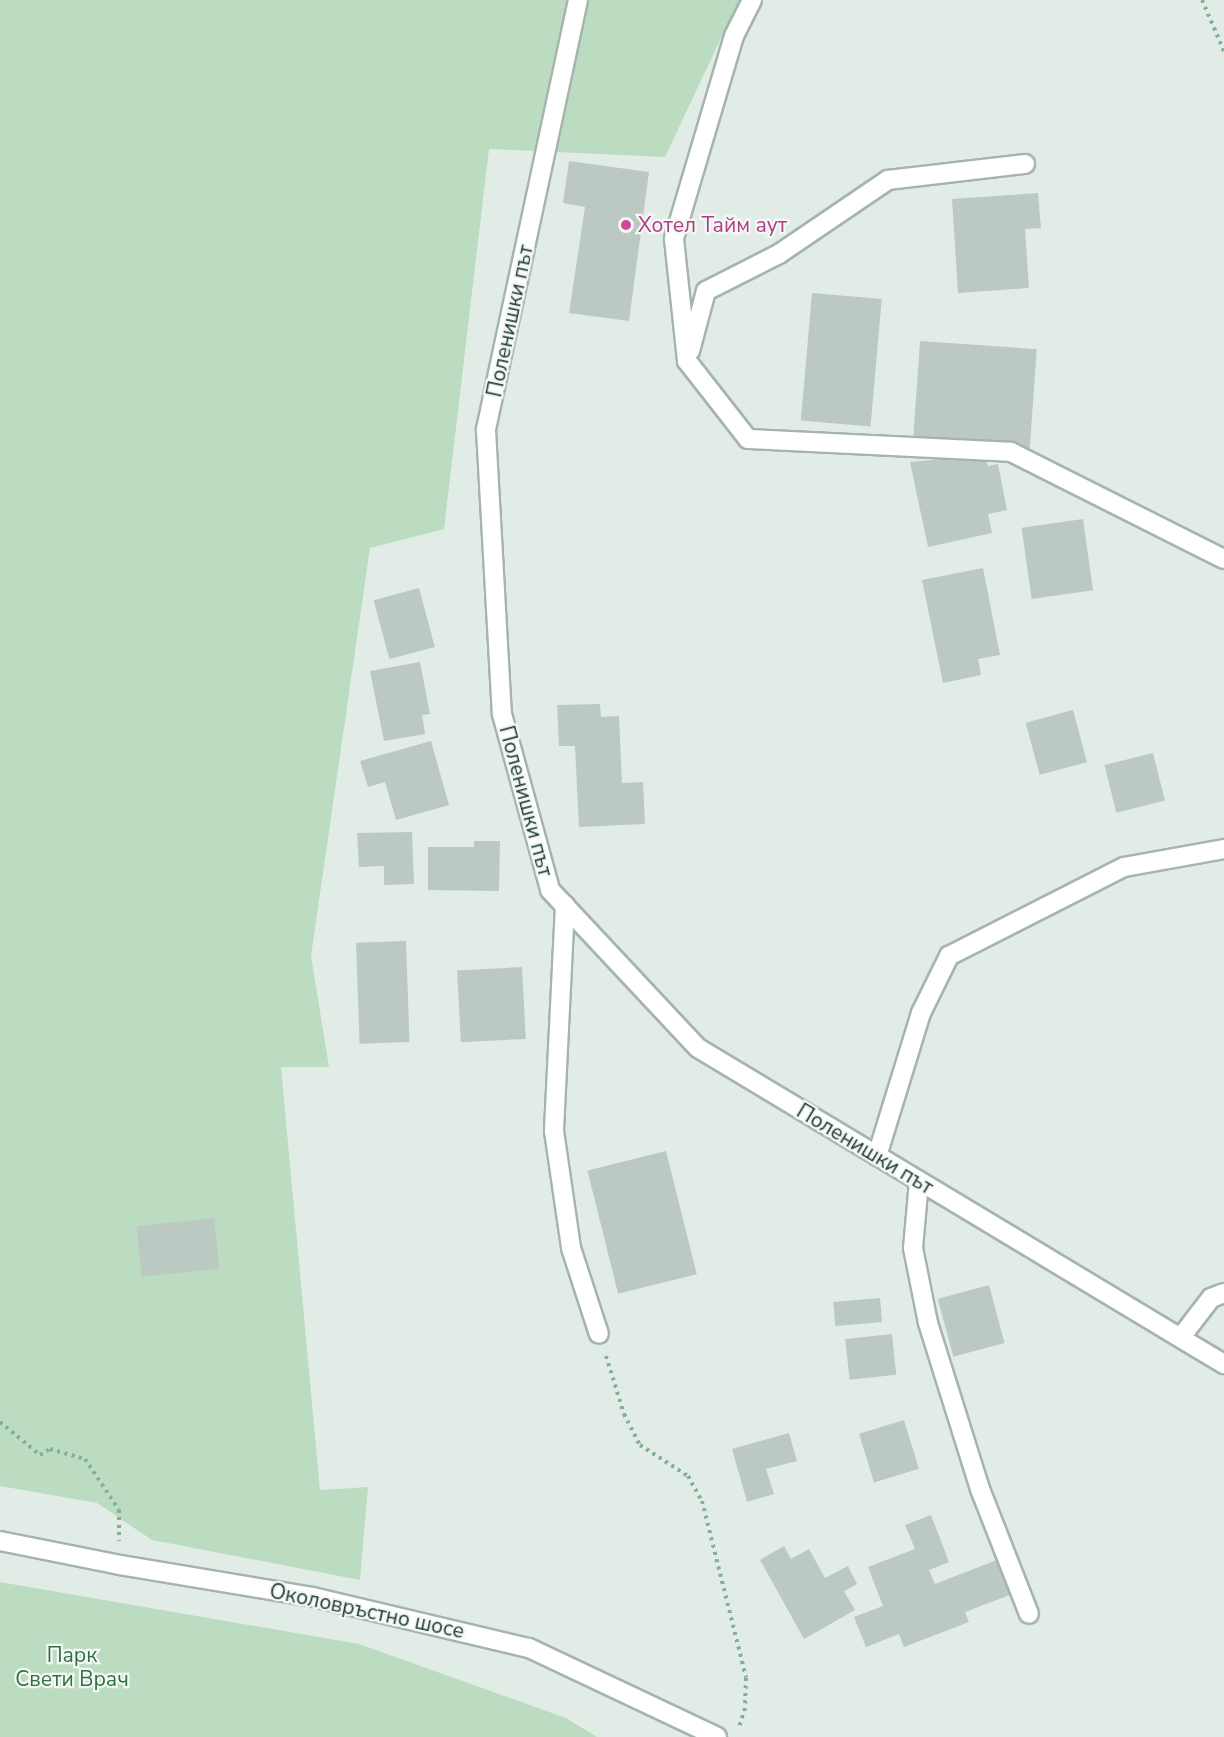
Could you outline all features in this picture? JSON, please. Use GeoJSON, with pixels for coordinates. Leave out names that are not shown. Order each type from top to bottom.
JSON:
{"type":"FeatureCollection","features":[{"type":"Feature","properties":{"kind":"street","name":"Поленишки път"},"geometry":{"type":"LineString","coordinates":[[578,0],[486,430],[502,714],[550,890],[698,1048],[1224,1364]]}},
{"type":"Feature","properties":{"kind":"street"},"geometry":{"type":"LineString","coordinates":[[752,0],[734,36],[674,239],[687,361],[748,439],[1011,452],[1224,559]]}},
{"type":"Feature","properties":{"kind":"street"},"geometry":{"type":"LineString","coordinates":[[687,361],[706,291],[778,254],[888,180],[1025,164]]}},
{"type":"Feature","properties":{"kind":"street"},"geometry":{"type":"LineString","coordinates":[[877,1156],[921,1012],[949,956],[1124,867],[1224,849]]}},
{"type":"Feature","properties":{"kind":"street"},"geometry":{"type":"LineString","coordinates":[[565,905],[554,1131],[571,1248],[599,1334]]}},
{"type":"Feature","properties":{"kind":"street"},"geometry":{"type":"LineString","coordinates":[[919,1181],[913,1248],[927,1323],[980,1489],[1029,1614]]}},
{"type":"Feature","properties":{"kind":"street"},"geometry":{"type":"LineString","coordinates":[[1181,1337],[1211,1298],[1224,1293]]}},
{"type":"Feature","properties":{"kind":"street","name":"Околовръстно шосе"},"geometry":{"type":"LineString","coordinates":[[0,1541],[120,1565],[313,1597],[530,1648],[717,1737]]}},
{"type":"Feature","properties":{"kind":"path"},"geometry":{"type":"LineString","coordinates":[[1202,0],[1224,51]]}},
{"type":"Feature","properties":{"kind":"path"},"geometry":{"type":"LineString","coordinates":[[599,1334],[624,1414],[640,1445],[688,1476],[705,1510],[746,1678],[745,1708],[735,1737]]}},
{"type":"Feature","properties":{"kind":"path"},"geometry":{"type":"LineString","coordinates":[[0,1422],[40,1455],[50,1449],[85,1459],[119,1510],[120,1565]]}},
{"type":"Feature","properties":{"kind":"green space"},"geometry":{"type":"Polygon","coordinates":[[[0,0],[739,0],[665,157],[489,149],[444,529],[370,548],[311,956],[329,1067],[281,1067],[320,1490],[368,1487],[360,1580],[152,1540],[97,1503],[0,1486],[0,0]]]}},
{"type":"Feature","properties":{"kind":"green space","name":"Парк Свети Врач"},"geometry":{"type":"Polygon","coordinates":[[[0,1582],[359,1644],[566,1718],[597,1737],[0,1737],[0,1582]]]}},
{"type":"Feature","properties":{"kind":"building"},"geometry":{"type":"Polygon","coordinates":[[[569,161],[649,172],[629,321],[569,313],[585,207],[563,203],[569,161]]]}},
{"type":"Feature","properties":{"kind":"building"},"geometry":{"type":"Polygon","coordinates":[[[1038,193],[1041,228],[1025,229],[1029,288],[958,293],[952,199],[1038,193]]]}},
{"type":"Feature","properties":{"kind":"building"},"geometry":{"type":"Polygon","coordinates":[[[812,293],[882,299],[871,427],[801,421],[812,293]]]}},
{"type":"Feature","properties":{"kind":"building"},"geometry":{"type":"Polygon","coordinates":[[[920,341],[1037,349],[1030,448],[913,440],[920,341]]]}},
{"type":"Feature","properties":{"kind":"building"},"geometry":{"type":"Polygon","coordinates":[[[984,455],[988,466],[998,464],[1007,510],[988,514],[992,533],[928,547],[910,462],[984,455]]]}},
{"type":"Feature","properties":{"kind":"building"},"geometry":{"type":"Polygon","coordinates":[[[1083,519],[1093,590],[1032,599],[1022,528],[1083,519]]]}},
{"type":"Feature","properties":{"kind":"building"},"geometry":{"type":"Polygon","coordinates":[[[983,568],[1000,655],[978,659],[981,675],[943,683],[922,580],[983,568]]]}},
{"type":"Feature","properties":{"kind":"building"},"geometry":{"type":"Polygon","coordinates":[[[419,588],[435,647],[389,659],[374,600],[419,588]]]}},
{"type":"Feature","properties":{"kind":"building"},"geometry":{"type":"Polygon","coordinates":[[[420,662],[430,714],[422,715],[425,734],[384,741],[370,671],[420,662]]]}},
{"type":"Feature","properties":{"kind":"building"},"geometry":{"type":"Polygon","coordinates":[[[600,704],[601,717],[619,716],[622,783],[643,782],[645,824],[579,827],[575,746],[559,746],[557,705],[600,704]]]}},
{"type":"Feature","properties":{"kind":"building"},"geometry":{"type":"Polygon","coordinates":[[[1073,710],[1087,762],[1040,775],[1026,723],[1073,710]]]}},
{"type":"Feature","properties":{"kind":"building"},"geometry":{"type":"Polygon","coordinates":[[[431,741],[449,805],[396,820],[385,782],[368,787],[360,761],[431,741]]]}},
{"type":"Feature","properties":{"kind":"building"},"geometry":{"type":"Polygon","coordinates":[[[1153,753],[1165,801],[1116,813],[1104,765],[1153,753]]]}},
{"type":"Feature","properties":{"kind":"building"},"geometry":{"type":"Polygon","coordinates":[[[412,832],[414,884],[384,885],[384,866],[359,867],[357,833],[412,832]]]}},
{"type":"Feature","properties":{"kind":"building"},"geometry":{"type":"Polygon","coordinates":[[[474,841],[500,841],[499,891],[428,890],[428,847],[474,847],[474,841]]]}},
{"type":"Feature","properties":{"kind":"building"},"geometry":{"type":"Polygon","coordinates":[[[406,941],[410,1042],[360,1044],[356,943],[406,941]]]}},
{"type":"Feature","properties":{"kind":"building"},"geometry":{"type":"Polygon","coordinates":[[[522,967],[526,1039],[461,1042],[457,970],[522,967]]]}},
{"type":"Feature","properties":{"kind":"building"},"geometry":{"type":"Polygon","coordinates":[[[666,1151],[697,1274],[618,1294],[587,1171],[666,1151]]]}},
{"type":"Feature","properties":{"kind":"building"},"geometry":{"type":"Polygon","coordinates":[[[214,1218],[219,1269],[142,1277],[136,1226],[214,1218]]]}},
{"type":"Feature","properties":{"kind":"building"},"geometry":{"type":"Polygon","coordinates":[[[989,1285],[1005,1343],[953,1357],[938,1299],[989,1285]]]}},
{"type":"Feature","properties":{"kind":"building"},"geometry":{"type":"Polygon","coordinates":[[[880,1298],[882,1322],[835,1326],[833,1302],[880,1298]]]}},
{"type":"Feature","properties":{"kind":"building"},"geometry":{"type":"Polygon","coordinates":[[[892,1334],[896,1375],[850,1380],[845,1339],[892,1334]]]}},
{"type":"Feature","properties":{"kind":"building"},"geometry":{"type":"Polygon","coordinates":[[[904,1420],[919,1469],[874,1483],[859,1434],[904,1420]]]}},
{"type":"Feature","properties":{"kind":"building"},"geometry":{"type":"Polygon","coordinates":[[[789,1433],[797,1461],[766,1469],[774,1494],[747,1502],[732,1449],[789,1433]]]}},
{"type":"Feature","properties":{"kind":"building"},"geometry":{"type":"Polygon","coordinates":[[[931,1515],[949,1562],[929,1570],[935,1584],[1002,1558],[1015,1593],[965,1612],[969,1622],[904,1647],[899,1634],[866,1647],[854,1617],[883,1606],[868,1567],[915,1549],[905,1525],[931,1515]]]}},
{"type":"Feature","properties":{"kind":"building"},"geometry":{"type":"Polygon","coordinates":[[[784,1546],[791,1559],[809,1549],[825,1578],[848,1566],[857,1584],[844,1591],[855,1610],[804,1639],[760,1560],[784,1546]]]}},
{"type":"Feature","properties":{"kind":"place","name":"Хотел Тайм аут"},"geometry":{"type":"Point","coordinates":[626,225]}}]}
